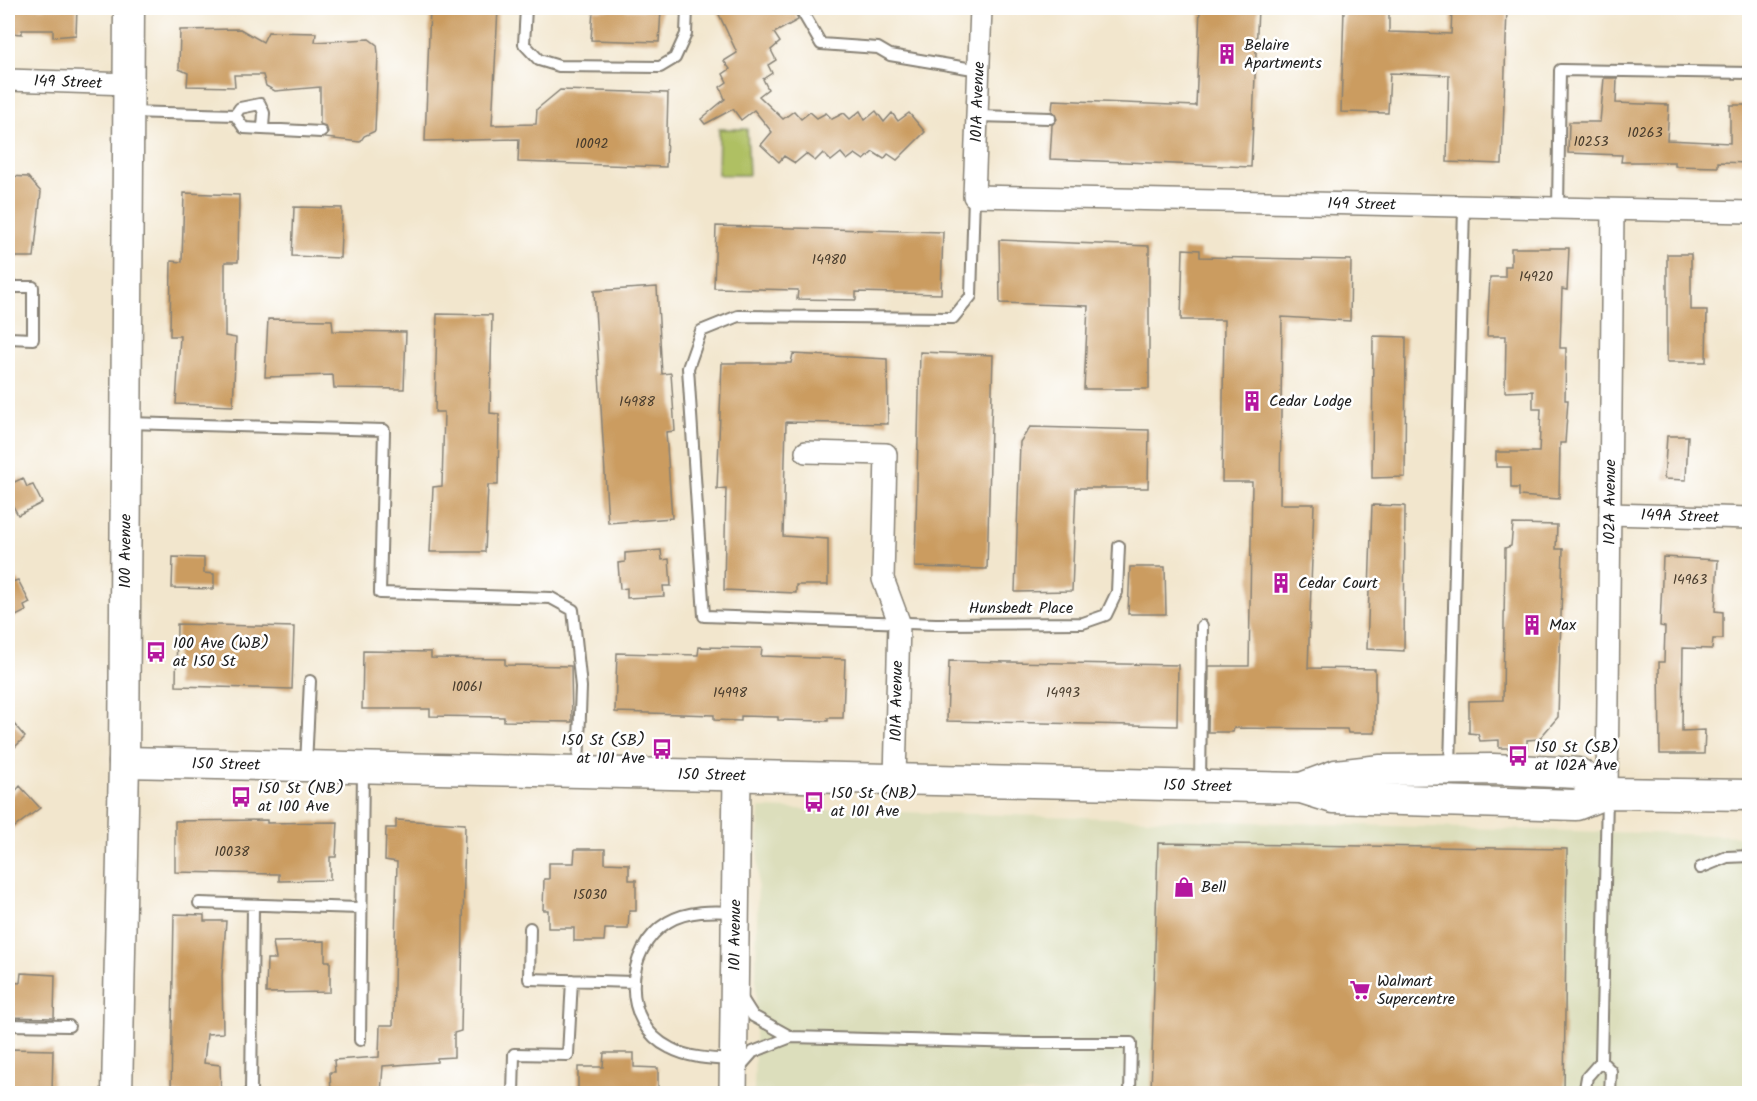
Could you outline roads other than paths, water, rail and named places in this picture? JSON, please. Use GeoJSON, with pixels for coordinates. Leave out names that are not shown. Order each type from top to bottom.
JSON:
{"type":"FeatureCollection","features":[{"type":"Feature","properties":{"kind":"main road","name":"100 Avenue"},"geometry":{"type":"LineString","coordinates":[[117,1094],[124,762],[129,8]]}},
{"type":"Feature","properties":{"kind":"main road","name":"150 Street"},"geometry":{"type":"LineString","coordinates":[[124,762],[1200,786],[1301,789],[1333,798],[1576,805],[1607,793],[1749,795]]}},
{"type":"Feature","properties":{"kind":"main road","name":"150 Street"},"geometry":{"type":"LineString","coordinates":[[1301,789],[1336,775],[1450,768],[1578,773],[1607,793]]}},
{"type":"Feature","properties":{"kind":"street","name":"101A Avenue"},"geometry":{"type":"LineString","coordinates":[[974,196],[981,8]]}},
{"type":"Feature","properties":{"kind":"street","name":"149 Street"},"geometry":{"type":"LineString","coordinates":[[8,80],[129,98]]}},
{"type":"Feature","properties":{"kind":"street","name":"149 Street"},"geometry":{"type":"LineString","coordinates":[[974,196],[1749,212]]}},
{"type":"Feature","properties":{"kind":"street","name":"102A Avenue"},"geometry":{"type":"LineString","coordinates":[[1607,793],[1613,210]]}},
{"type":"Feature","properties":{"kind":"street"},"geometry":{"type":"LineString","coordinates":[[806,452],[886,454],[883,579],[899,622]]}},
{"type":"Feature","properties":{"kind":"street","name":"149A Street"},"geometry":{"type":"LineString","coordinates":[[1610,514],[1749,518]]}},
{"type":"Feature","properties":{"kind":"street","name":"101A Avenue"},"geometry":{"type":"LineString","coordinates":[[895,779],[899,622]]}},
{"type":"Feature","properties":{"kind":"street","name":"101 Avenue"},"geometry":{"type":"LineString","coordinates":[[733,1077],[737,776]]}},
{"type":"Feature","properties":{"kind":"lane"},"geometry":{"type":"LineString","coordinates":[[526,8],[524,44],[538,60],[559,66],[660,67],[675,58],[686,34],[687,8]]}},
{"type":"Feature","properties":{"kind":"lane"},"geometry":{"type":"LineString","coordinates":[[800,8],[821,44],[878,48],[890,55],[979,70]]}},
{"type":"Feature","properties":{"kind":"lane"},"geometry":{"type":"LineString","coordinates":[[1558,209],[1560,70],[1749,73]]}},
{"type":"Feature","properties":{"kind":"lane"},"geometry":{"type":"LineString","coordinates":[[129,98],[235,115],[244,128],[321,132]]}},
{"type":"Feature","properties":{"kind":"lane"},"geometry":{"type":"LineString","coordinates":[[235,115],[240,108],[260,104],[264,113],[263,129]]}},
{"type":"Feature","properties":{"kind":"lane"},"geometry":{"type":"LineString","coordinates":[[977,116],[1050,118]]}},
{"type":"Feature","properties":{"kind":"lane","name":"Hunsbedt Place"},"geometry":{"type":"LineString","coordinates":[[974,196],[970,296],[953,318],[738,316],[701,331],[688,368],[704,616],[899,622],[1083,623],[1106,615],[1117,592],[1119,546]]}},
{"type":"Feature","properties":{"kind":"lane"},"geometry":{"type":"LineString","coordinates":[[1450,768],[1464,207]]}},
{"type":"Feature","properties":{"kind":"lane"},"geometry":{"type":"LineString","coordinates":[[8,286],[33,287],[33,339],[8,338]]}},
{"type":"Feature","properties":{"kind":"lane"},"geometry":{"type":"LineString","coordinates":[[127,423],[384,430],[380,593],[551,598],[573,610],[581,687],[578,772]]}},
{"type":"Feature","properties":{"kind":"lane"},"geometry":{"type":"LineString","coordinates":[[1200,786],[1202,626]]}},
{"type":"Feature","properties":{"kind":"lane"},"geometry":{"type":"LineString","coordinates":[[306,765],[310,681]]}},
{"type":"Feature","properties":{"kind":"lane"},"geometry":{"type":"LineString","coordinates":[[360,1040],[363,766]]}},
{"type":"Feature","properties":{"kind":"lane"},"geometry":{"type":"LineString","coordinates":[[1584,1094],[1587,1077],[1601,1061],[1607,793]]}},
{"type":"Feature","properties":{"kind":"lane"},"geometry":{"type":"LineString","coordinates":[[1700,868],[1727,857],[1749,856]]}},
{"type":"Feature","properties":{"kind":"lane"},"geometry":{"type":"LineString","coordinates":[[199,903],[360,908]]}},
{"type":"Feature","properties":{"kind":"lane"},"geometry":{"type":"LineString","coordinates":[[251,1094],[253,905]]}},
{"type":"Feature","properties":{"kind":"lane"},"geometry":{"type":"LineString","coordinates":[[735,912],[706,911],[669,921],[654,932],[641,951],[633,995],[639,1017],[653,1037],[670,1048],[688,1054],[733,1077],[753,1052],[791,1037],[1026,1043],[1131,1043],[1130,1094]]}},
{"type":"Feature","properties":{"kind":"lane"},"geometry":{"type":"LineString","coordinates":[[530,928],[529,979],[634,982]]}},
{"type":"Feature","properties":{"kind":"lane"},"geometry":{"type":"LineString","coordinates":[[513,1094],[514,1054],[568,1055],[572,980]]}},
{"type":"Feature","properties":{"kind":"lane"},"geometry":{"type":"LineString","coordinates":[[734,983],[753,1016],[791,1037]]}},
{"type":"Feature","properties":{"kind":"lane"},"geometry":{"type":"LineString","coordinates":[[8,1025],[69,1026]]}},
{"type":"Feature","properties":{"kind":"lane"},"geometry":{"type":"LineString","coordinates":[[1601,1061],[1611,1071],[1610,1094]]}},
{"type":"Feature","properties":{"kind":"place","name":"Belaire Apartments"},"geometry":{"type":"Point","coordinates":[1227,54]}},
{"type":"Feature","properties":{"kind":"place","name":"Cedar Lodge"},"geometry":{"type":"Point","coordinates":[1252,401]}},
{"type":"Feature","properties":{"kind":"place","name":"Cedar Court"},"geometry":{"type":"Point","coordinates":[1281,583]}},
{"type":"Feature","properties":{"kind":"place","name":"Max"},"geometry":{"type":"Point","coordinates":[1532,625]}},
{"type":"Feature","properties":{"kind":"place","name":"100 Ave (WB) at 150 St"},"geometry":{"type":"Point","coordinates":[156,652]}},
{"type":"Feature","properties":{"kind":"place","name":"150 St (SB) at 101 Ave"},"geometry":{"type":"Point","coordinates":[662,749]}},
{"type":"Feature","properties":{"kind":"place","name":"150 St (SB) at 102A Ave"},"geometry":{"type":"Point","coordinates":[1518,756]}},
{"type":"Feature","properties":{"kind":"place","name":"150 St (NB) at 100 Ave"},"geometry":{"type":"Point","coordinates":[241,797]}},
{"type":"Feature","properties":{"kind":"place","name":"150 St (NB) at 101 Ave"},"geometry":{"type":"Point","coordinates":[814,802]}},
{"type":"Feature","properties":{"kind":"place","name":"Bell"},"geometry":{"type":"Point","coordinates":[1184,887]}},
{"type":"Feature","properties":{"kind":"place","name":"Walmart Supercentre"},"geometry":{"type":"Point","coordinates":[1360,990]}}]}
